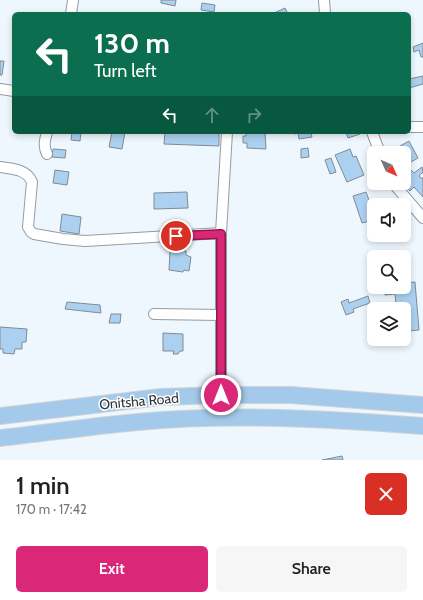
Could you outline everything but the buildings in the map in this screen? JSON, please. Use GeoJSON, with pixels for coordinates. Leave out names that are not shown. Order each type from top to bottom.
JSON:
{"type":"FeatureCollection","features":[{"type":"Feature","properties":{"kind":"main road","name":"Onitsha Road"},"geometry":{"type":"LineString","coordinates":[[0,416],[161,397],[221,395],[291,395],[423,405]]}},
{"type":"Feature","properties":{"kind":"main road","name":"Onitsha Road"},"geometry":{"type":"LineString","coordinates":[[0,438],[139,422],[199,418],[305,418],[423,426]]}},
{"type":"Feature","properties":{"kind":"street"},"geometry":{"type":"LineString","coordinates":[[71,12],[73,0]]}},
{"type":"Feature","properties":{"kind":"street"},"geometry":{"type":"LineString","coordinates":[[324,0],[325,12]]}},
{"type":"Feature","properties":{"kind":"street"},"geometry":{"type":"LineString","coordinates":[[0,89],[12,91]]}},
{"type":"Feature","properties":{"kind":"street"},"geometry":{"type":"LineString","coordinates":[[411,127],[423,126]]}},
{"type":"Feature","properties":{"kind":"street"},"geometry":{"type":"LineString","coordinates":[[46,134],[44,144],[47,154]]}},
{"type":"Feature","properties":{"kind":"street"},"geometry":{"type":"LineString","coordinates":[[221,395],[221,234],[227,134]]}},
{"type":"Feature","properties":{"kind":"street"},"geometry":{"type":"LineString","coordinates":[[373,134],[377,146]]}},
{"type":"Feature","properties":{"kind":"street"},"geometry":{"type":"LineString","coordinates":[[0,167],[19,170],[30,176],[32,182],[28,227],[34,234],[63,240],[85,241],[221,234]]}},
{"type":"Feature","properties":{"kind":"street"},"geometry":{"type":"LineString","coordinates":[[399,190],[423,218]]}},
{"type":"Feature","properties":{"kind":"street"},"geometry":{"type":"LineString","coordinates":[[154,314],[221,315]]}},
{"type":"Feature","properties":{"kind":"route"},"geometry":{"type":"LineString","coordinates":[[176,236],[221,234],[221,395]]}}]}
